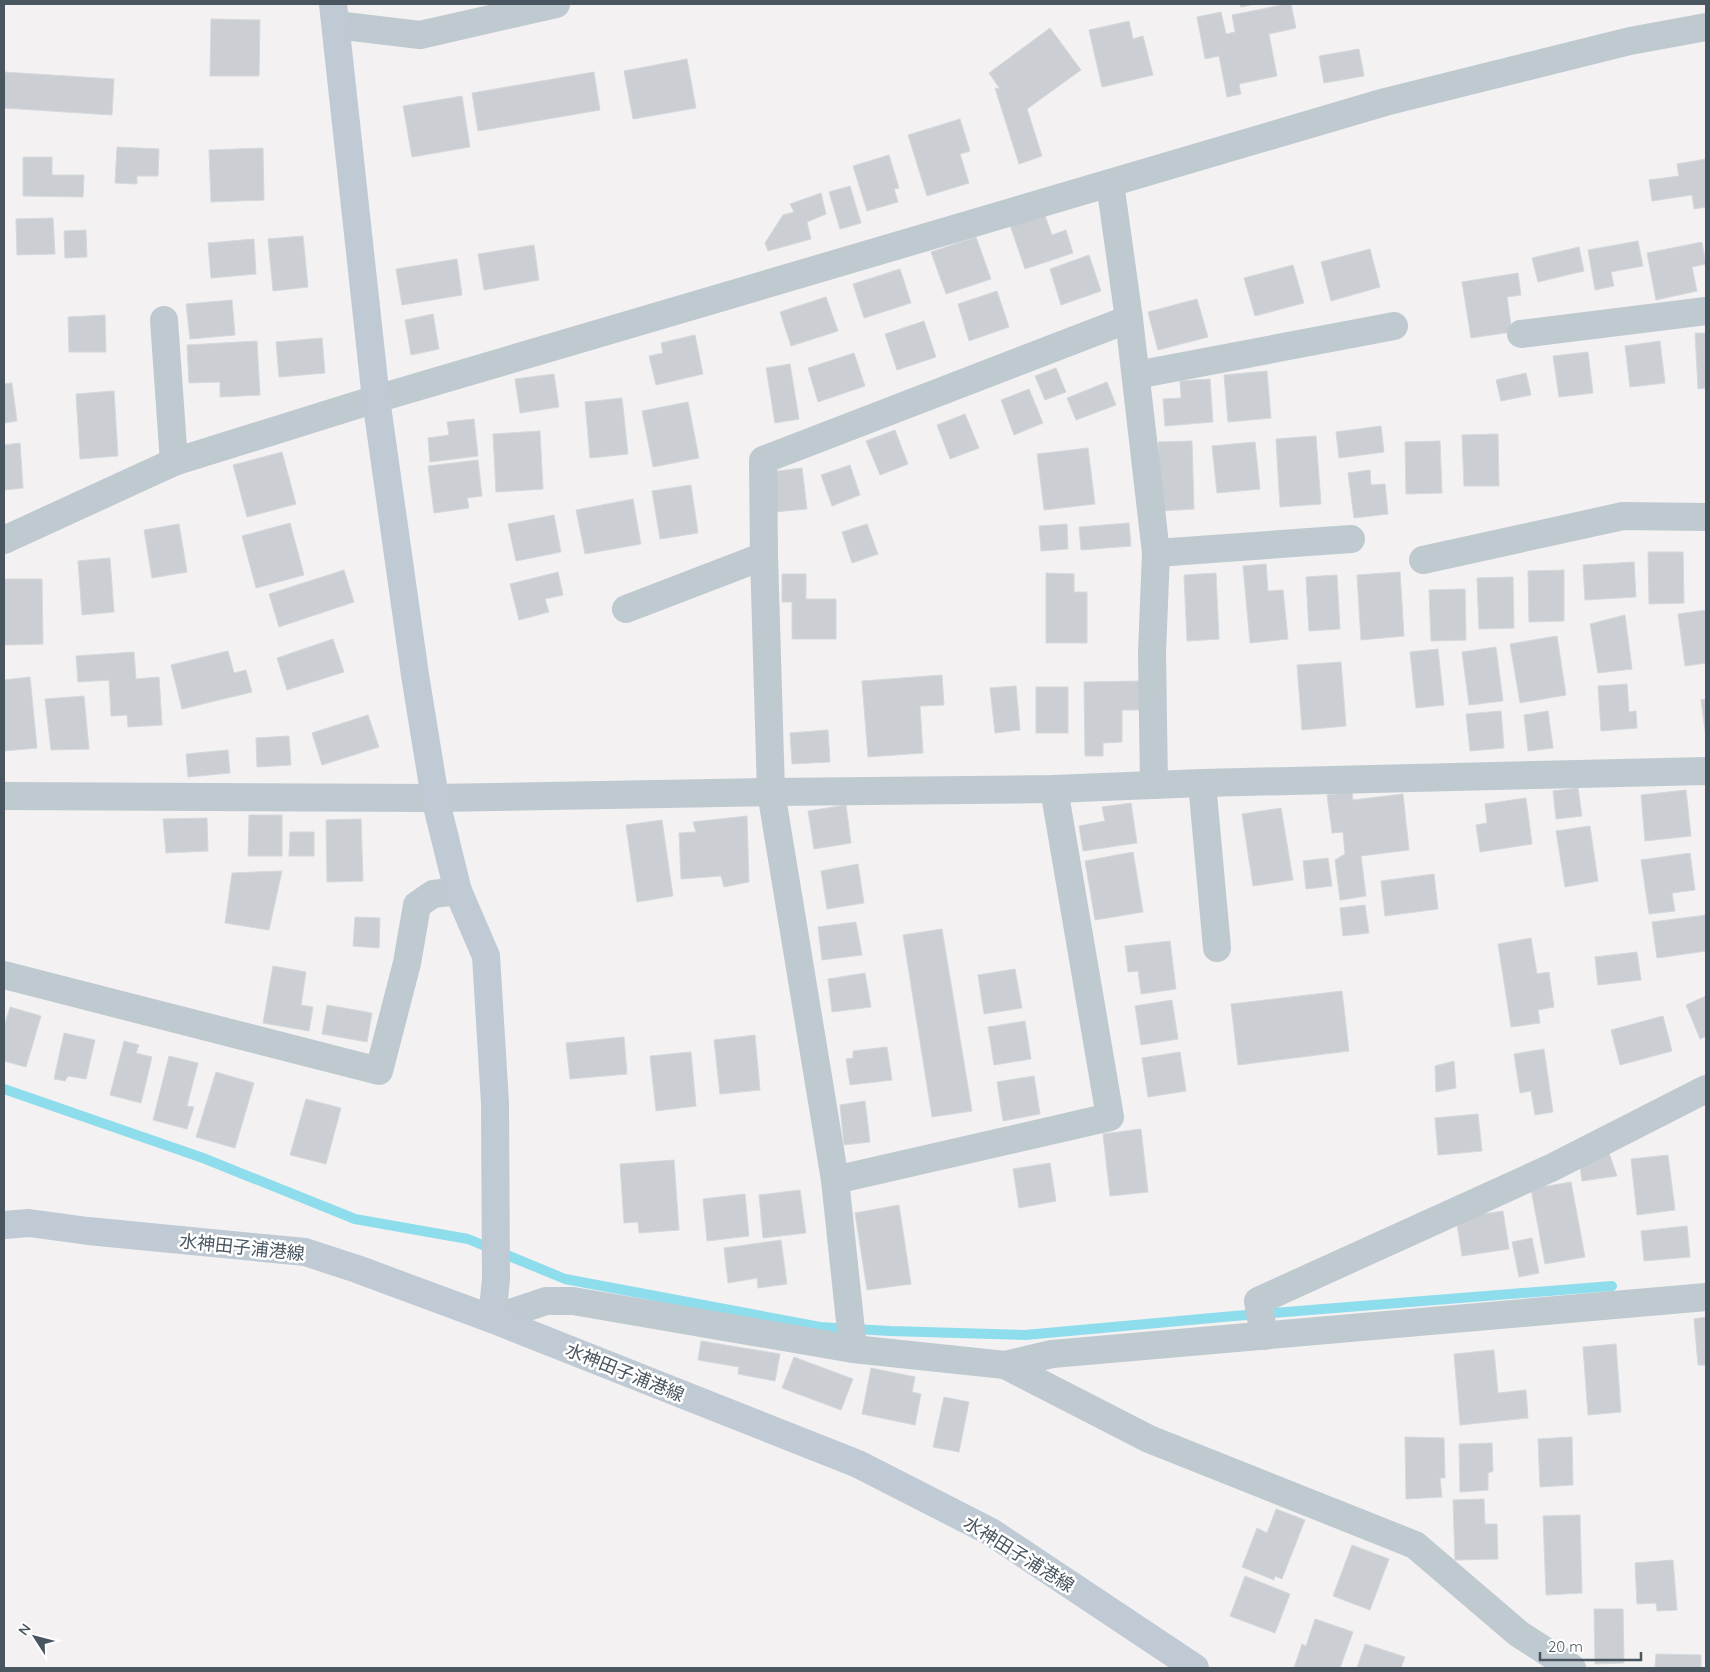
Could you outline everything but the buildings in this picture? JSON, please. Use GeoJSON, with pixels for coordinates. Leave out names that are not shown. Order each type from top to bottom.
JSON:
{"type":"FeatureCollection","features":[{"type":"Feature","properties":{"kind":"street"},"geometry":{"type":"LineString","coordinates":[[556,4],[420,35],[334,14],[376,399],[415,675],[435,798],[458,891],[486,956],[495,1103],[496,1279],[492,1319],[546,1301],[572,1301],[853,1349],[1005,1364],[1052,1354],[1706,1297]]}},
{"type":"Feature","properties":{"kind":"street"},"geometry":{"type":"LineString","coordinates":[[4,540],[174,462],[376,399],[1385,102],[1630,41],[1706,27]]}},
{"type":"Feature","properties":{"kind":"street"},"geometry":{"type":"LineString","coordinates":[[1110,183],[1136,375],[1156,553],[1152,653],[1154,785]]}},
{"type":"Feature","properties":{"kind":"street"},"geometry":{"type":"LineString","coordinates":[[1521,334],[1706,311]]}},
{"type":"Feature","properties":{"kind":"street"},"geometry":{"type":"LineString","coordinates":[[853,1349],[835,1180],[771,792],[763,460],[1129,319]]}},
{"type":"Feature","properties":{"kind":"street"},"geometry":{"type":"LineString","coordinates":[[164,320],[174,462]]}},
{"type":"Feature","properties":{"kind":"street"},"geometry":{"type":"LineString","coordinates":[[1136,375],[1394,326]]}},
{"type":"Feature","properties":{"kind":"street"},"geometry":{"type":"LineString","coordinates":[[1424,560],[1623,516],[1706,518]]}},
{"type":"Feature","properties":{"kind":"street"},"geometry":{"type":"LineString","coordinates":[[1156,553],[1352,539]]}},
{"type":"Feature","properties":{"kind":"street"},"geometry":{"type":"LineString","coordinates":[[626,609],[764,556]]}},
{"type":"Feature","properties":{"kind":"street"},"geometry":{"type":"LineString","coordinates":[[4,796],[435,798],[1054,789],[1202,783],[1706,771]]}},
{"type":"Feature","properties":{"kind":"street"},"geometry":{"type":"LineString","coordinates":[[1202,783],[1217,948]]}},
{"type":"Feature","properties":{"kind":"street"},"geometry":{"type":"LineString","coordinates":[[835,1180],[1110,1117],[1054,789]]}},
{"type":"Feature","properties":{"kind":"street"},"geometry":{"type":"LineString","coordinates":[[4,975],[379,1071],[408,964],[416,905],[433,894],[458,891]]}},
{"type":"Feature","properties":{"kind":"street"},"geometry":{"type":"LineString","coordinates":[[1264,1336],[1258,1301],[1553,1167],[1706,1089]]}},
{"type":"Feature","properties":{"kind":"street","name":"水神田子浦港線"},"geometry":{"type":"LineString","coordinates":[[4,1225],[29,1222],[88,1231],[305,1252],[492,1319],[858,1464],[992,1532],[1195,1668]]}},
{"type":"Feature","properties":{"kind":"street"},"geometry":{"type":"LineString","coordinates":[[1005,1364],[1149,1439],[1415,1546],[1520,1634],[1572,1668]]}},
{"type":"Feature","properties":{"kind":"waterway"},"geometry":{"type":"LineString","coordinates":[[4,1089],[203,1158],[355,1219],[468,1239],[565,1279],[820,1327],[1025,1335],[1234,1316],[1612,1286]]}}]}
